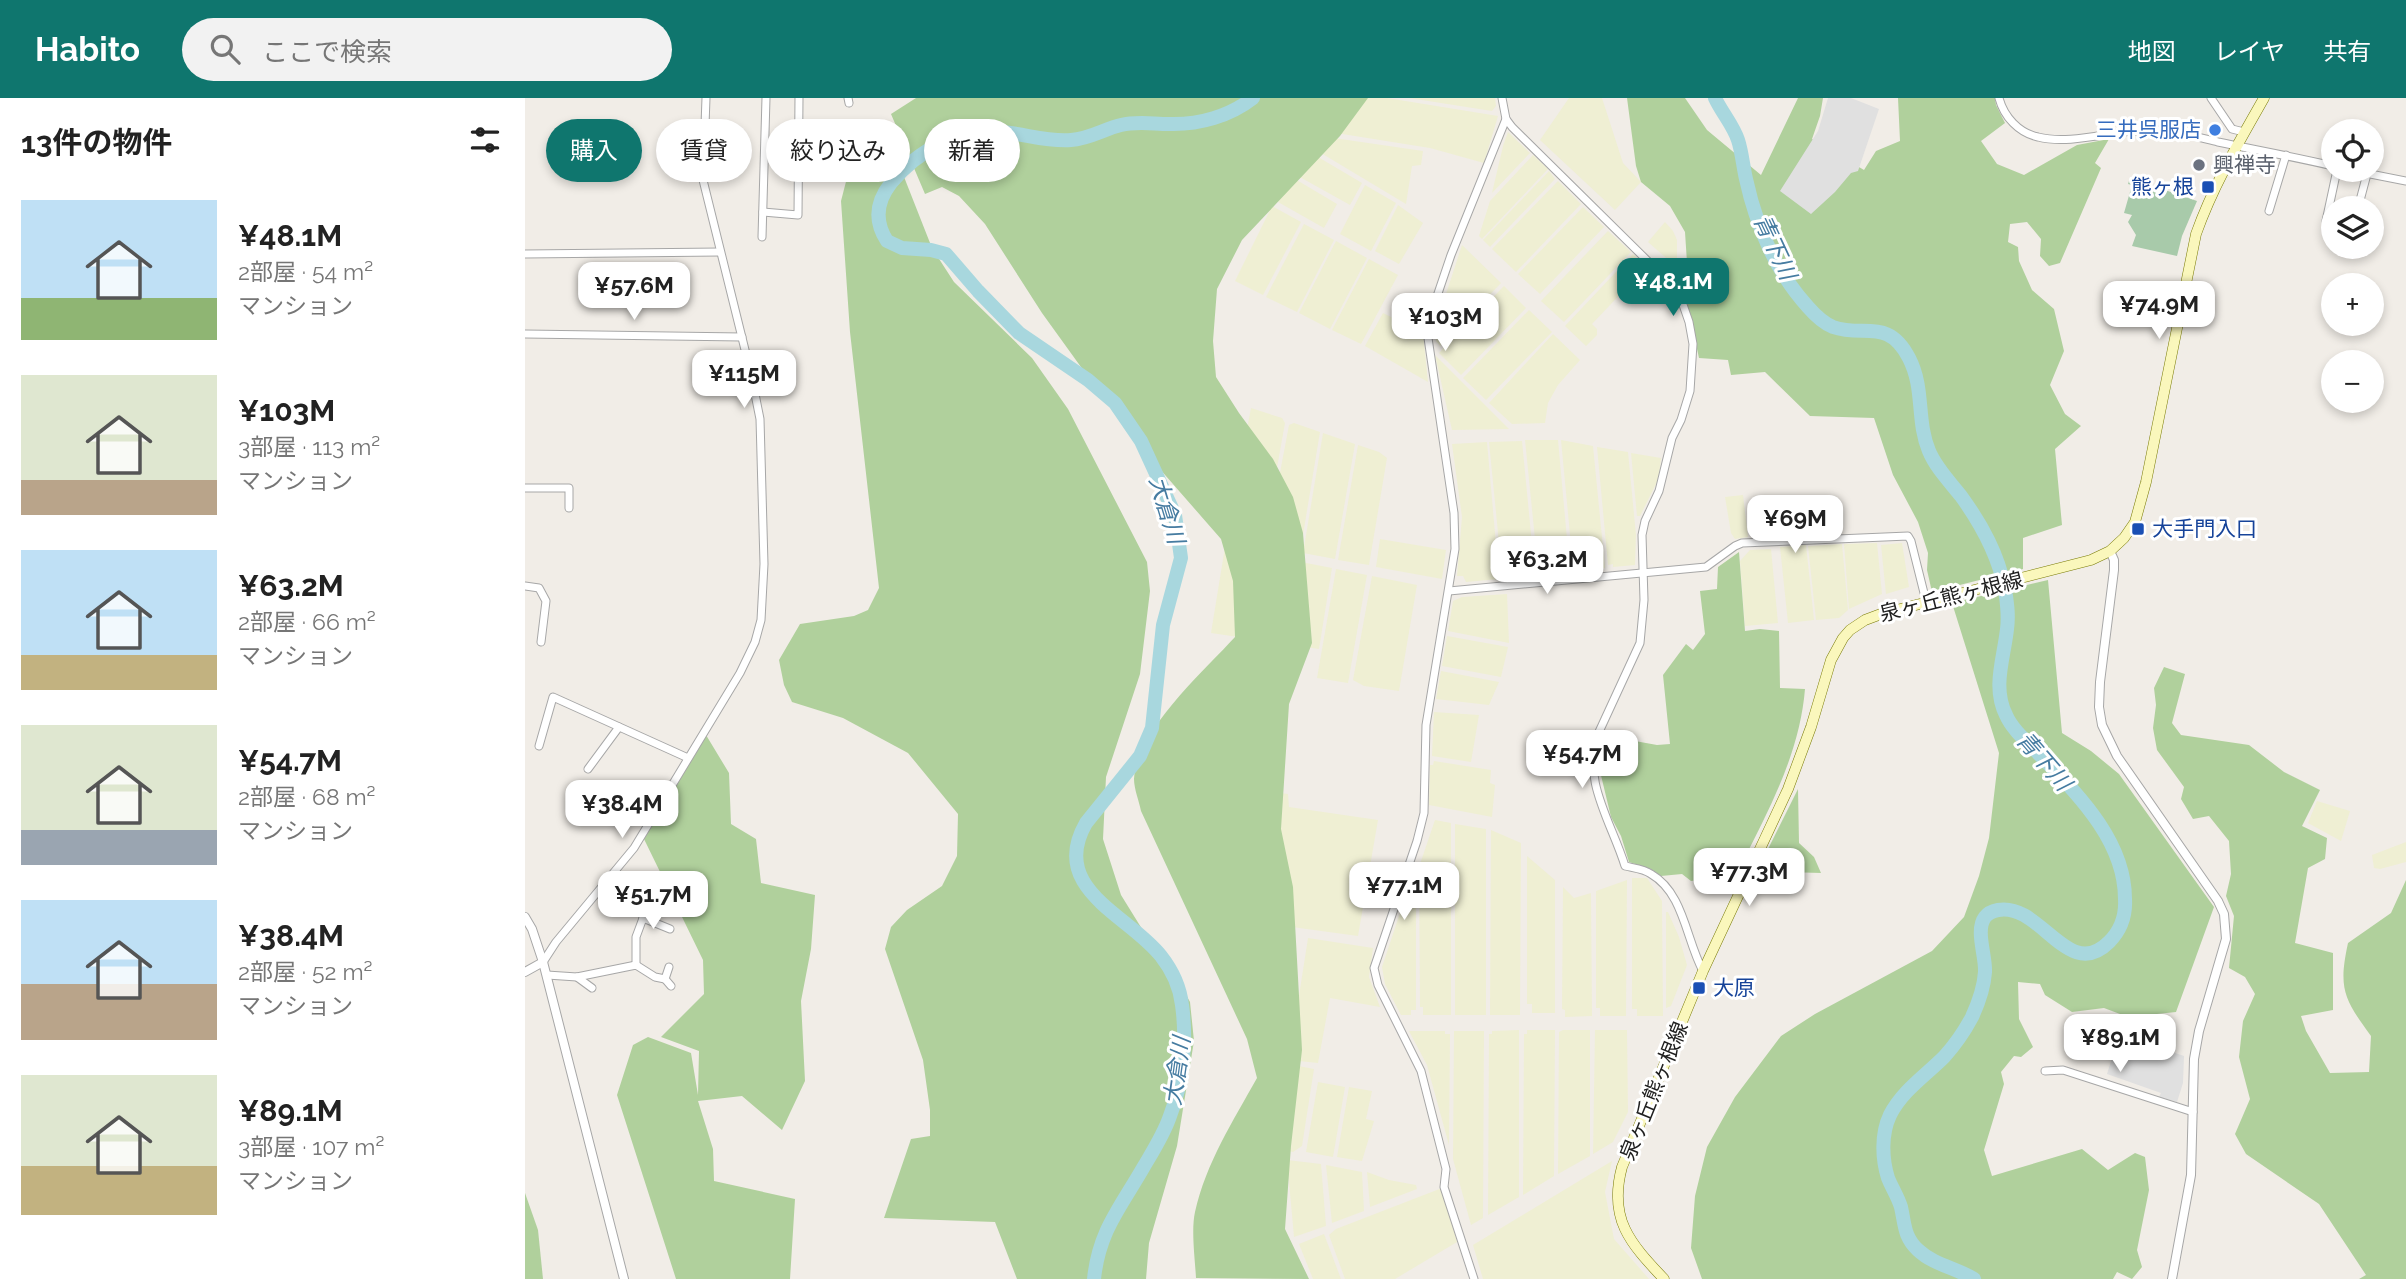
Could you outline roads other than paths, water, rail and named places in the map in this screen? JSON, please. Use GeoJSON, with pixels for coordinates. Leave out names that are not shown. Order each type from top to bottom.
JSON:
{"type":"FeatureCollection","features":[{"type":"Feature","properties":{"kind":"main road","name":"泉ヶ丘熊ヶ根線"},"geometry":{"type":"LineString","coordinates":[[1664,1279],[1638,1251],[1620,1219],[1617,1209],[1618,1183],[1629,1149],[1703,971],[1788,789],[1837,647],[1850,630],[1865,620],[1926,601],[2049,573],[2091,560],[2110,551],[2124,538],[2135,522],[2141,505],[2196,234],[2204,211],[2237,144],[2264,98]]}},
{"type":"Feature","properties":{"kind":"street"},"geometry":{"type":"LineString","coordinates":[[525,972],[544,962],[556,942],[634,848],[740,673],[755,642],[761,620],[764,564],[760,419],[703,180],[706,98]]}},
{"type":"Feature","properties":{"kind":"street"},"geometry":{"type":"LineString","coordinates":[[762,237],[766,98]]}},
{"type":"Feature","properties":{"kind":"street"},"geometry":{"type":"LineString","coordinates":[[763,212],[799,215],[799,98]]}},
{"type":"Feature","properties":{"kind":"street"},"geometry":{"type":"LineString","coordinates":[[1502,98],[1506,119],[1512,127],[1665,277],[1681,299],[1689,323],[1693,344],[1690,391],[1672,438],[1659,491],[1645,521],[1642,535],[1644,621],[1640,643],[1593,748],[1593,772],[1598,795],[1625,866],[1649,872],[1663,882],[1672,895],[1703,971]]}},
{"type":"Feature","properties":{"kind":"street"},"geometry":{"type":"LineString","coordinates":[[1999,98],[2007,117],[2036,137],[2071,138],[2129,130],[2157,130],[2237,144],[2321,163]]}},
{"type":"Feature","properties":{"kind":"street"},"geometry":{"type":"LineString","coordinates":[[2211,98],[2232,129],[2245,132]]}},
{"type":"Feature","properties":{"kind":"street"},"geometry":{"type":"LineString","coordinates":[[1473,1279],[1444,1187],[1446,1169],[1421,1071],[1378,985],[1374,968],[1424,813],[1426,725],[1455,549],[1454,513],[1428,338],[1431,314],[1451,255],[1506,119]]}},
{"type":"Feature","properties":{"kind":"street"},"geometry":{"type":"LineString","coordinates":[[2269,211],[2286,155]]}},
{"type":"Feature","properties":{"kind":"street"},"geometry":{"type":"LineString","coordinates":[[2384,177],[2406,181]]}},
{"type":"Feature","properties":{"kind":"street"},"geometry":{"type":"LineString","coordinates":[[525,254],[720,252]]}},
{"type":"Feature","properties":{"kind":"street"},"geometry":{"type":"LineString","coordinates":[[525,334],[742,337]]}},
{"type":"Feature","properties":{"kind":"street"},"geometry":{"type":"LineString","coordinates":[[525,488],[569,488],[569,508]]}},
{"type":"Feature","properties":{"kind":"street"},"geometry":{"type":"LineString","coordinates":[[1449,591],[1706,567],[1742,543],[1908,536],[1926,601]]}},
{"type":"Feature","properties":{"kind":"street"},"geometry":{"type":"LineString","coordinates":[[2110,551],[2114,570],[2100,682],[2099,707],[2102,726],[2117,756],[2205,880],[2224,914],[2226,939],[2199,1031],[2194,1059],[2191,1175],[2172,1279]]}},
{"type":"Feature","properties":{"kind":"street"},"geometry":{"type":"LineString","coordinates":[[525,586],[539,588],[546,601],[541,642]]}},
{"type":"Feature","properties":{"kind":"street"},"geometry":{"type":"LineString","coordinates":[[539,746],[552,697],[688,758]]}},
{"type":"Feature","properties":{"kind":"street"},"geometry":{"type":"LineString","coordinates":[[588,769],[619,727]]}},
{"type":"Feature","properties":{"kind":"street"},"geometry":{"type":"LineString","coordinates":[[636,965],[636,937],[652,894]]}},
{"type":"Feature","properties":{"kind":"street"},"geometry":{"type":"LineString","coordinates":[[525,917],[544,962],[624,1279]]}},
{"type":"Feature","properties":{"kind":"street"},"geometry":{"type":"LineString","coordinates":[[643,918],[670,929]]}},
{"type":"Feature","properties":{"kind":"street"},"geometry":{"type":"LineString","coordinates":[[547,975],[577,977],[636,965],[668,982],[669,967]]}},
{"type":"Feature","properties":{"kind":"street"},"geometry":{"type":"LineString","coordinates":[[577,977],[592,988]]}},
{"type":"Feature","properties":{"kind":"street"},"geometry":{"type":"LineString","coordinates":[[2045,1071],[2063,1070],[2193,1112]]}},
{"type":"Feature","properties":{"kind":"waterway","name":"大倉川"},"geometry":{"type":"LineString","coordinates":[[1094,1279],[1106,1233],[1168,1123],[1183,1061],[1182,1005],[1172,973],[1147,941],[1097,899],[1077,866],[1077,846],[1086,823],[1140,756],[1152,728],[1163,625],[1181,558],[1175,515],[1141,441],[1115,403],[1088,380],[1019,333],[946,254],[902,248],[887,241],[880,226],[880,204],[891,183],[913,161],[940,144],[970,133],[986,131],[1053,140],[1078,139],[1127,124],[1203,121],[1234,110],[1253,98]]}},
{"type":"Feature","properties":{"kind":"waterway","name":"青下川"},"geometry":{"type":"LineString","coordinates":[[1715,98],[1738,140],[1750,196],[1769,247],[1786,279],[1816,316],[1829,325],[1844,330],[1884,333],[1893,337],[1909,358],[1917,381],[1929,451],[1982,529],[2002,576],[2008,619],[1999,683],[2006,715],[2016,730],[2082,800],[2107,837],[2117,856],[2123,877],[2124,917],[2117,933],[2094,952],[2080,953],[2067,948],[2028,917],[2013,911],[1998,910],[1986,916],[1981,929],[1984,978],[1972,1017],[1948,1052],[1901,1098],[1887,1122],[1883,1146],[1886,1171],[1900,1203],[1910,1240],[1931,1259],[1974,1279]]}},
{"type":"Feature","properties":{"kind":"place","name":"三井呉服店"},"geometry":{"type":"Point","coordinates":[2215,130]}},
{"type":"Feature","properties":{"kind":"place","name":"興禅寺"},"geometry":{"type":"Point","coordinates":[2199,165]}},
{"type":"Feature","properties":{"kind":"place","name":"熊ヶ根"},"geometry":{"type":"Point","coordinates":[2208,187]}},
{"type":"Feature","properties":{"kind":"place","name":"大手門入口"},"geometry":{"type":"Point","coordinates":[2138,529]}},
{"type":"Feature","properties":{"kind":"place","name":"大原"},"geometry":{"type":"Point","coordinates":[1699,988]}}]}
